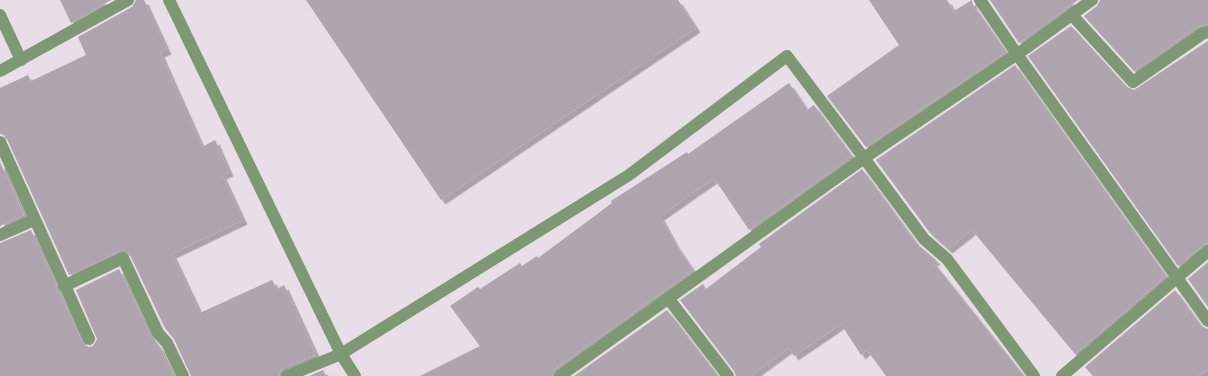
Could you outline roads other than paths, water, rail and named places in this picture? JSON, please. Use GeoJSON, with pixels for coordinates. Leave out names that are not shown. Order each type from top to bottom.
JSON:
{"type":"FeatureCollection","features":[{"type":"Feature","properties":{"kind":"street"},"geometry":{"type":"LineString","coordinates":[[0,71],[128,0]]}},
{"type":"Feature","properties":{"kind":"street"},"geometry":{"type":"LineString","coordinates":[[169,0],[341,354],[355,376]]}},
{"type":"Feature","properties":{"kind":"street"},"geometry":{"type":"LineString","coordinates":[[980,0],[1208,321]]}},
{"type":"Feature","properties":{"kind":"street"},"geometry":{"type":"LineString","coordinates":[[560,376],[864,158],[1072,16],[1092,0]]}},
{"type":"Feature","properties":{"kind":"street"},"geometry":{"type":"LineString","coordinates":[[0,15],[21,60]]}},
{"type":"Feature","properties":{"kind":"street"},"geometry":{"type":"LineString","coordinates":[[1072,16],[1133,82],[1208,32]]}},
{"type":"Feature","properties":{"kind":"street"},"geometry":{"type":"LineString","coordinates":[[287,376],[341,354],[629,175],[787,56],[924,238],[947,259],[1034,376]]}},
{"type":"Feature","properties":{"kind":"street"},"geometry":{"type":"LineString","coordinates":[[0,142],[89,339]]}},
{"type":"Feature","properties":{"kind":"street"},"geometry":{"type":"LineString","coordinates":[[0,235],[34,220]]}},
{"type":"Feature","properties":{"kind":"street"},"geometry":{"type":"LineString","coordinates":[[1062,376],[1208,251]]}},
{"type":"Feature","properties":{"kind":"street"},"geometry":{"type":"LineString","coordinates":[[64,286],[123,258],[158,333],[167,343],[182,376]]}},
{"type":"Feature","properties":{"kind":"street"},"geometry":{"type":"LineString","coordinates":[[668,298],[728,376]]}}]}
